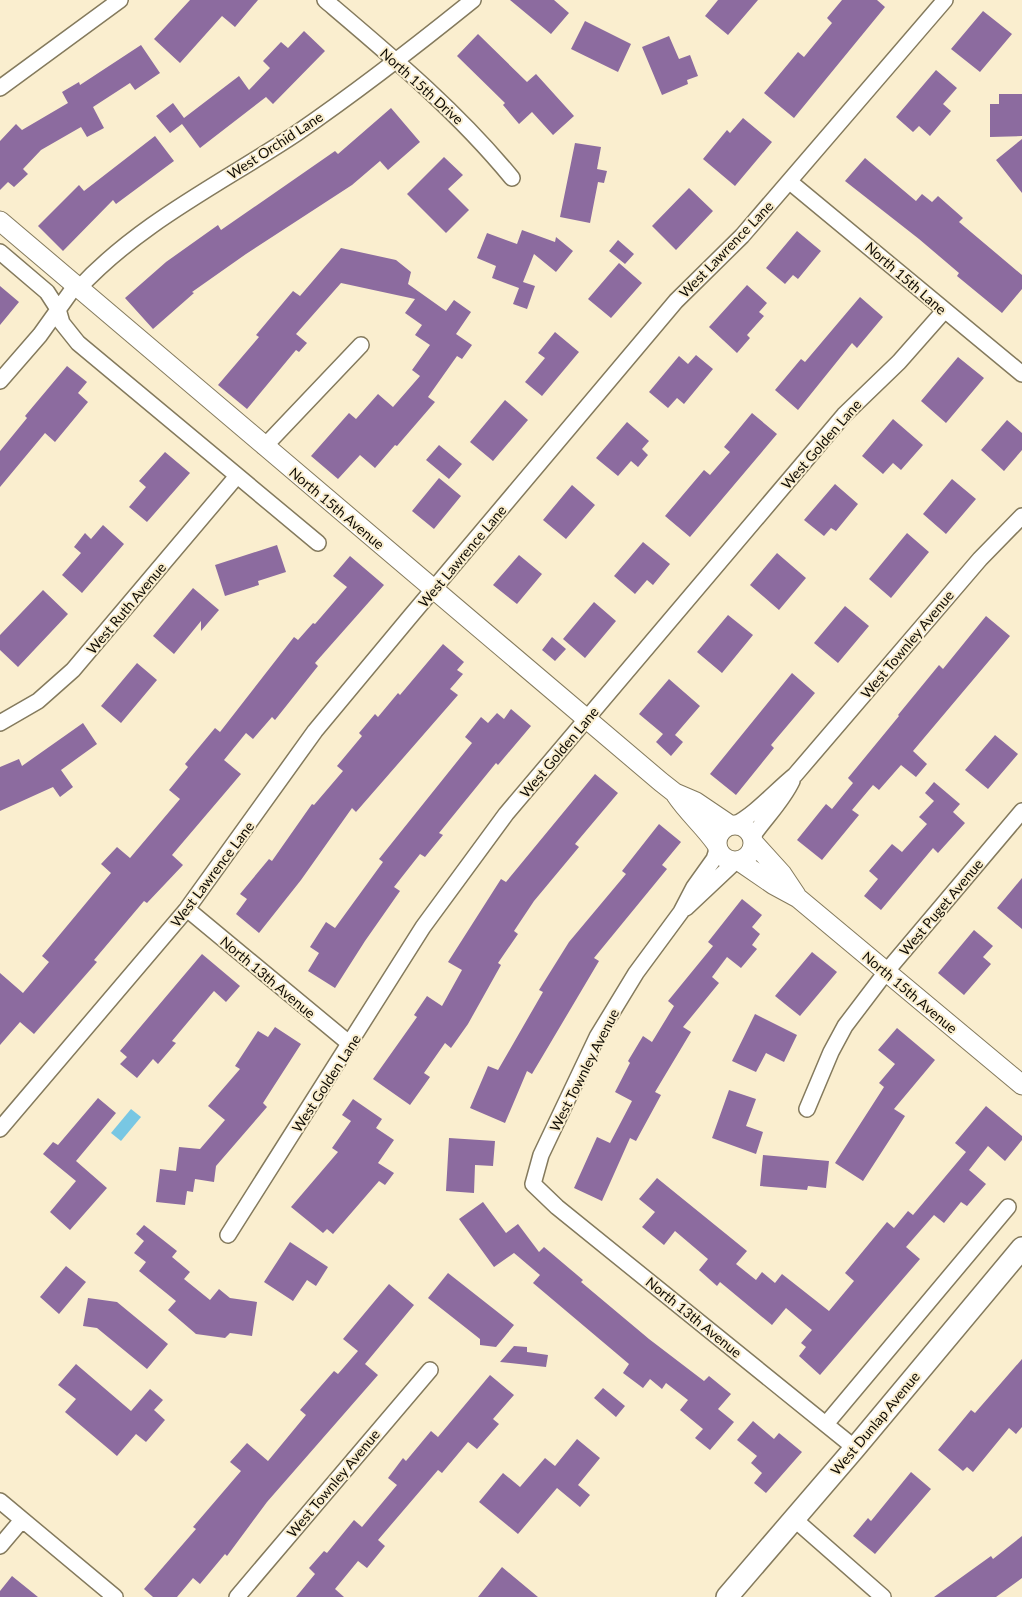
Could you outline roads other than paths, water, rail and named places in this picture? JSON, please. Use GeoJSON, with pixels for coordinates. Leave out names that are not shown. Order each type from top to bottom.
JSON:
{"type":"FeatureCollection","features":[{"type":"Feature","properties":{"kind":"main road","name":"West Dunlap Avenue"},"geometry":{"type":"LineString","coordinates":[[727,1597],[793,1518],[856,1448],[1022,1248]]}},
{"type":"Feature","properties":{"kind":"street"},"geometry":{"type":"LineString","coordinates":[[0,88],[120,0]]}},
{"type":"Feature","properties":{"kind":"street","name":"North 15th Drive"},"geometry":{"type":"LineString","coordinates":[[325,0],[452,111],[490,151],[512,178]]}},
{"type":"Feature","properties":{"kind":"street","name":"West Orchid Lane"},"geometry":{"type":"LineString","coordinates":[[0,382],[77,288],[124,245],[151,225],[296,133],[473,0]]}},
{"type":"Feature","properties":{"kind":"street","name":"West Lawrence Lane"},"geometry":{"type":"LineString","coordinates":[[0,1129],[187,909],[315,731],[676,301],[742,236],[944,0]]}},
{"type":"Feature","properties":{"kind":"street","name":"North 15th Lane"},"geometry":{"type":"LineString","coordinates":[[790,182],[1022,374]]}},
{"type":"Feature","properties":{"kind":"street","name":"North 15th Avenue"},"geometry":{"type":"LineString","coordinates":[[0,221],[675,794],[687,811],[708,831],[726,859],[738,861],[774,885],[798,898],[1022,1085]]}},
{"type":"Feature","properties":{"kind":"street"},"geometry":{"type":"LineString","coordinates":[[0,252],[47,292],[58,309],[62,323],[78,343],[318,543]]}},
{"type":"Feature","properties":{"kind":"street","name":"West Golden Lane"},"geometry":{"type":"LineString","coordinates":[[228,1235],[423,927],[466,865],[506,814],[844,415],[899,362],[944,311]]}},
{"type":"Feature","properties":{"kind":"street"},"geometry":{"type":"LineString","coordinates":[[264,447],[360,346]]}},
{"type":"Feature","properties":{"kind":"street","name":"West Ruth Avenue"},"geometry":{"type":"LineString","coordinates":[[0,723],[38,701],[73,670],[237,476]]}},
{"type":"Feature","properties":{"kind":"street","name":"West Townley Avenue"},"geometry":{"type":"LineString","coordinates":[[732,825],[746,820],[774,791],[795,776],[980,559],[1022,516]]}},
{"type":"Feature","properties":{"kind":"street","name":"West Townley Avenue"},"geometry":{"type":"LineString","coordinates":[[753,840],[763,820],[786,795],[795,776]]}},
{"type":"Feature","properties":{"kind":"street","name":"North 15th Avenue"},"geometry":{"type":"LineString","coordinates":[[675,794],[696,802],[732,825],[745,828],[782,874],[798,898]]}},
{"type":"Feature","properties":{"kind":"street","name":"West Puget Avenue"},"geometry":{"type":"LineString","coordinates":[[807,1109],[831,1052],[845,1026],[886,972],[1022,811]]}},
{"type":"Feature","properties":{"kind":"street"},"geometry":{"type":"LineString","coordinates":[[718,846],[721,833],[732,825]]}},
{"type":"Feature","properties":{"kind":"street"},"geometry":{"type":"LineString","coordinates":[[738,861],[751,852],[753,840]]}},
{"type":"Feature","properties":{"kind":"street","name":"West Townley Avenue"},"geometry":{"type":"LineString","coordinates":[[533,1184],[541,1155],[597,1037],[636,973],[681,912],[694,887],[714,859],[718,846]]}},
{"type":"Feature","properties":{"kind":"street","name":"West Townley Avenue"},"geometry":{"type":"LineString","coordinates":[[681,912],[738,861]]}},
{"type":"Feature","properties":{"kind":"street","name":"North 13th Avenue"},"geometry":{"type":"LineString","coordinates":[[187,909],[350,1044]]}},
{"type":"Feature","properties":{"kind":"street","name":"North 13th Avenue"},"geometry":{"type":"LineString","coordinates":[[533,1184],[557,1207],[856,1448]]}},
{"type":"Feature","properties":{"kind":"street"},"geometry":{"type":"LineString","coordinates":[[826,1424],[1008,1207]]}},
{"type":"Feature","properties":{"kind":"street","name":"West Townley Avenue"},"geometry":{"type":"LineString","coordinates":[[237,1597],[430,1370]]}},
{"type":"Feature","properties":{"kind":"street"},"geometry":{"type":"LineString","coordinates":[[0,1502],[116,1597]]}},
{"type":"Feature","properties":{"kind":"street"},"geometry":{"type":"LineString","coordinates":[[793,1518],[883,1597]]}},
{"type":"Feature","properties":{"kind":"street"},"geometry":{"type":"LineString","coordinates":[[0,1546],[22,1520]]}},
{"type":"Feature","properties":{"kind":"water"},"geometry":{"type":"Polygon","coordinates":[[[131,1109],[141,1117],[121,1141],[111,1133],[131,1109]]]}}]}
